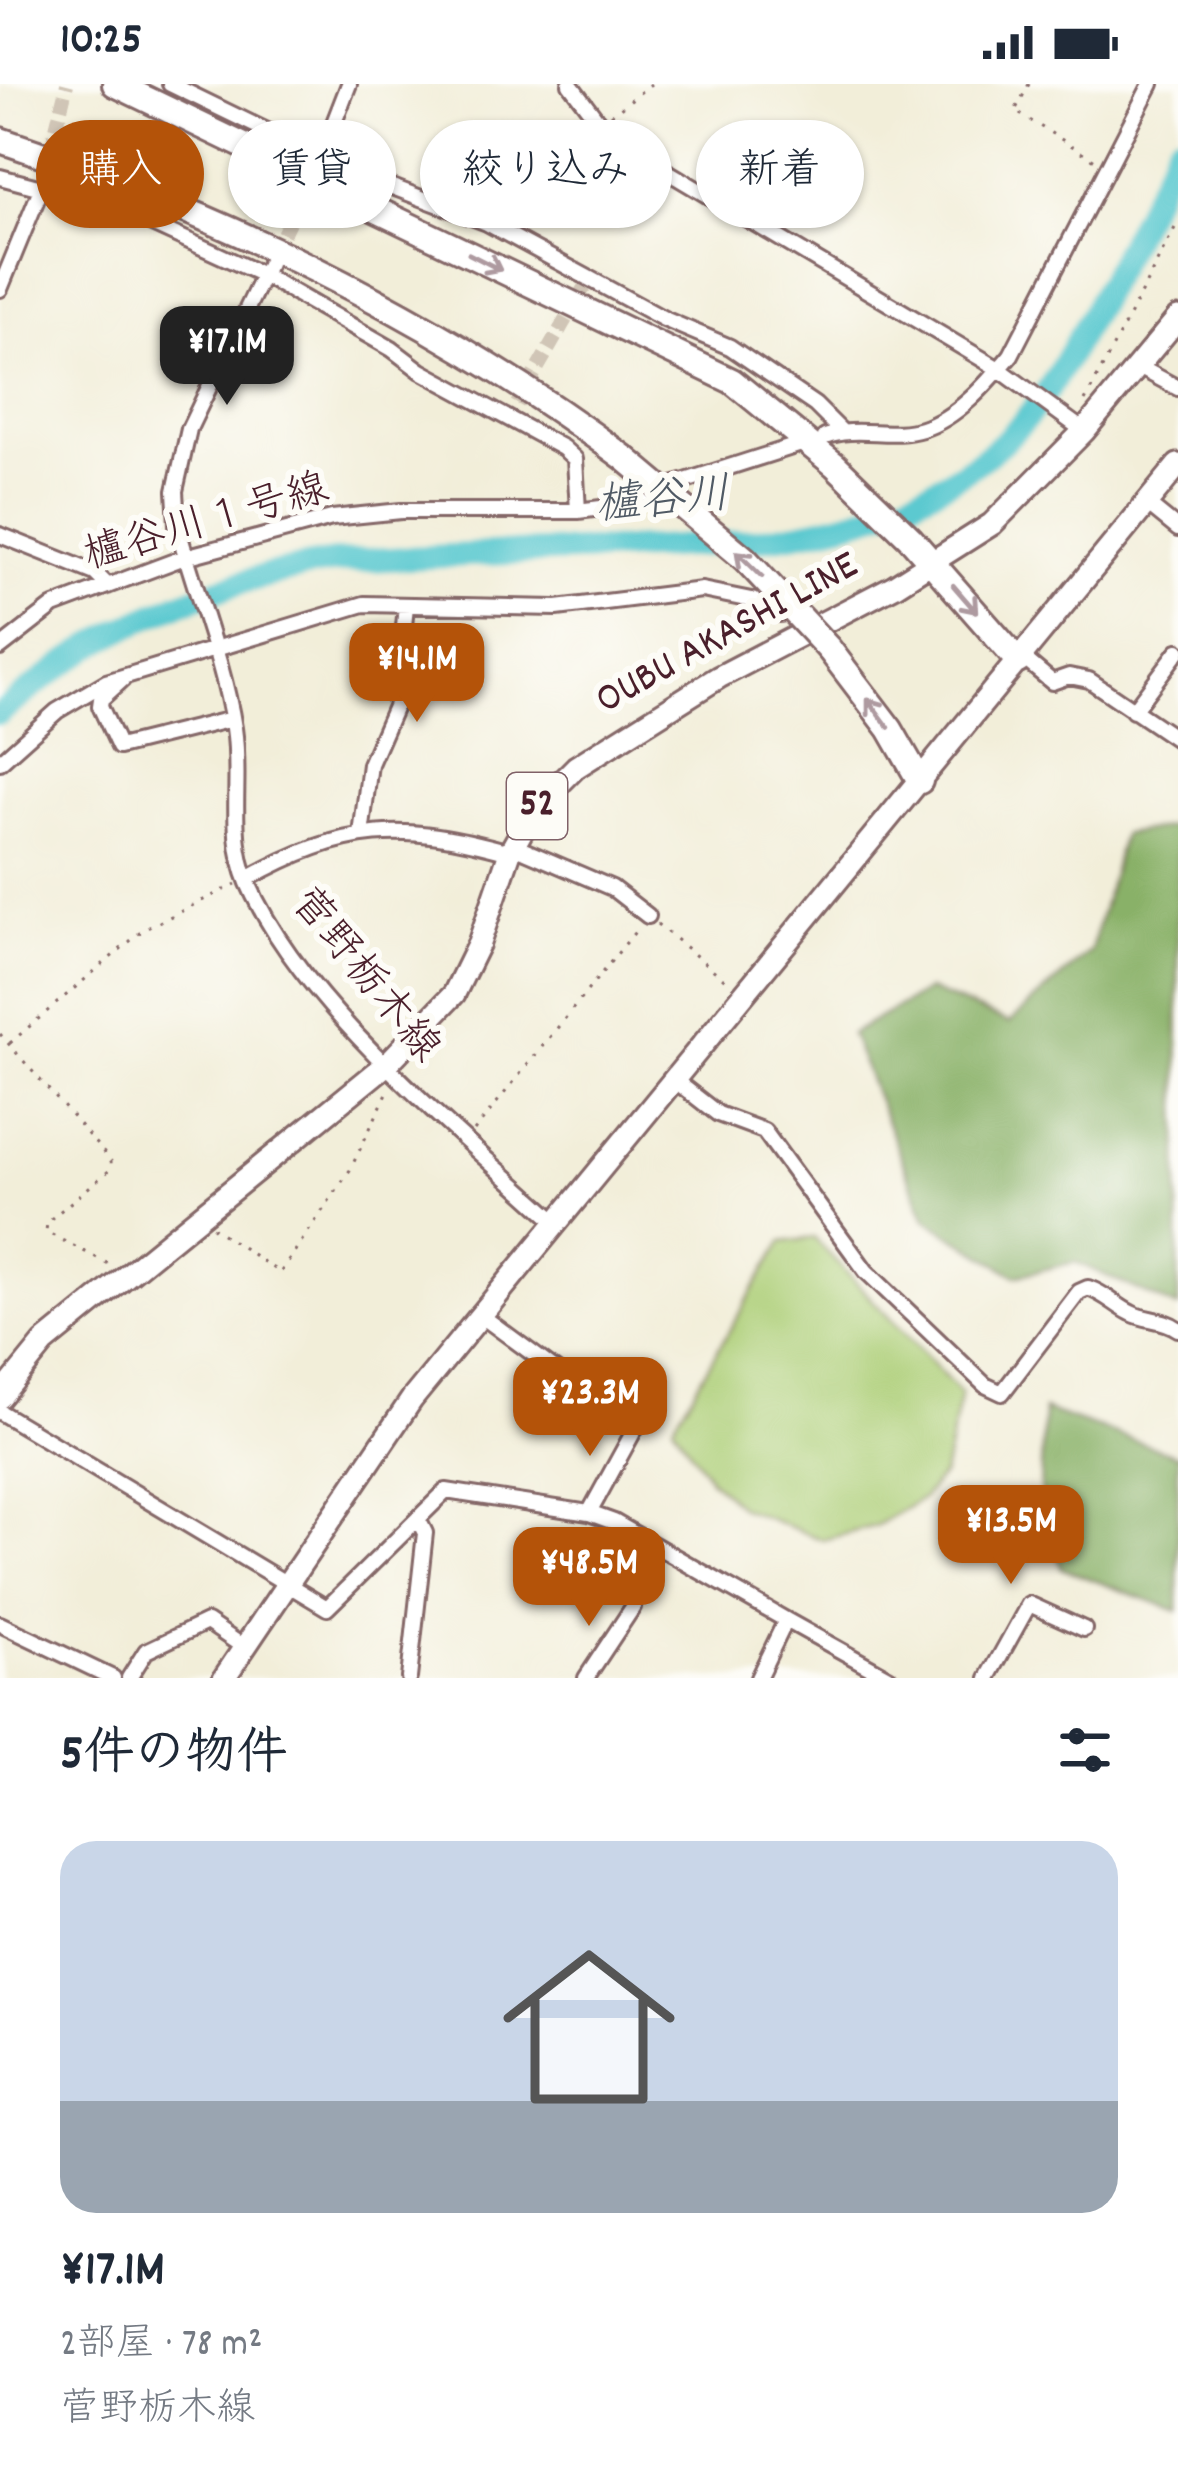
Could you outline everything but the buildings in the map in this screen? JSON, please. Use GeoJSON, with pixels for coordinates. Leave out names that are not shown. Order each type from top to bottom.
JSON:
{"type":"FeatureCollection","features":[{"type":"Feature","properties":{"kind":"highway"},"geometry":{"type":"LineString","coordinates":[[115,84],[732,381],[836,465],[1020,658]]}},
{"type":"Feature","properties":{"kind":"highway"},"geometry":{"type":"LineString","coordinates":[[0,140],[141,190],[260,242],[372,298],[553,404],[746,559],[829,650],[890,729],[920,781]]}},
{"type":"Feature","properties":{"kind":"main road","name":"OUBU AKASHI LINE"},"geometry":{"type":"LineString","coordinates":[[0,1397],[44,1343],[391,1069],[454,994],[512,849],[535,808],[576,767],[718,677],[894,586],[992,524],[1137,366],[1176,316]]}},
{"type":"Feature","properties":{"kind":"main road"},"geometry":{"type":"LineString","coordinates":[[224,1678],[412,1399],[1178,466]]}},
{"type":"Feature","properties":{"kind":"street"},"geometry":{"type":"LineString","coordinates":[[170,84],[345,169],[487,223],[588,283],[730,347],[815,405],[833,434],[921,430],[966,403],[999,369],[1011,355],[1110,170],[1151,84]]}},
{"type":"Feature","properties":{"kind":"street"},"geometry":{"type":"LineString","coordinates":[[335,120],[349,84]]}},
{"type":"Feature","properties":{"kind":"street"},"geometry":{"type":"LineString","coordinates":[[570,84],[598,120]]}},
{"type":"Feature","properties":{"kind":"street"},"geometry":{"type":"LineString","coordinates":[[672,174],[999,369],[1078,426]]}},
{"type":"Feature","properties":{"kind":"street"},"geometry":{"type":"LineString","coordinates":[[0,177],[36,188]]}},
{"type":"Feature","properties":{"kind":"street"},"geometry":{"type":"LineString","coordinates":[[0,290],[36,201]]}},
{"type":"Feature","properties":{"kind":"street"},"geometry":{"type":"LineString","coordinates":[[166,228],[266,269],[421,371],[513,411],[575,459],[578,511]]}},
{"type":"Feature","properties":{"kind":"street"},"geometry":{"type":"LineString","coordinates":[[185,557],[176,508],[178,462],[266,269]]}},
{"type":"Feature","properties":{"kind":"street"},"geometry":{"type":"LineString","coordinates":[[1137,366],[1178,388]]}},
{"type":"Feature","properties":{"kind":"street","name":"櫨谷川１号線"},"geometry":{"type":"LineString","coordinates":[[0,648],[54,606],[185,557],[332,518],[401,511],[601,508],[798,446]]}},
{"type":"Feature","properties":{"kind":"street"},"geometry":{"type":"LineString","coordinates":[[1146,503],[1178,530]]}},
{"type":"Feature","properties":{"kind":"street"},"geometry":{"type":"LineString","coordinates":[[0,535],[95,573],[107,586]]}},
{"type":"Feature","properties":{"kind":"street","name":"菅野栃木線"},"geometry":{"type":"LineString","coordinates":[[185,557],[232,718],[237,838],[247,879],[273,930],[391,1069],[555,1221]]}},
{"type":"Feature","properties":{"kind":"street"},"geometry":{"type":"LineString","coordinates":[[0,762],[57,712],[106,682],[364,604],[557,608],[702,590],[771,604],[801,635]]}},
{"type":"Feature","properties":{"kind":"street"},"geometry":{"type":"LineString","coordinates":[[361,835],[370,764],[398,703],[406,605]]}},
{"type":"Feature","properties":{"kind":"street"},"geometry":{"type":"LineString","coordinates":[[1132,711],[1178,651]]}},
{"type":"Feature","properties":{"kind":"street"},"geometry":{"type":"LineString","coordinates":[[1020,658],[1052,682],[1078,676],[1178,740]]}},
{"type":"Feature","properties":{"kind":"street"},"geometry":{"type":"LineString","coordinates":[[125,676],[101,699],[100,706],[119,747],[232,718]]}},
{"type":"Feature","properties":{"kind":"street"},"geometry":{"type":"LineString","coordinates":[[247,879],[297,851],[400,830],[512,849],[612,888],[648,916]]}},
{"type":"Feature","properties":{"kind":"street"},"geometry":{"type":"LineString","coordinates":[[673,1079],[718,1114],[764,1131],[866,1271],[985,1385],[1002,1393],[1078,1292],[1088,1288],[1107,1294],[1134,1315],[1154,1317],[1178,1329]]}},
{"type":"Feature","properties":{"kind":"street"},"geometry":{"type":"LineString","coordinates":[[479,1314],[635,1429],[589,1514]]}},
{"type":"Feature","properties":{"kind":"street"},"geometry":{"type":"LineString","coordinates":[[0,1412],[328,1608],[446,1491],[614,1522],[890,1678]]}},
{"type":"Feature","properties":{"kind":"street"},"geometry":{"type":"LineString","coordinates":[[410,1678],[425,1533],[418,1519]]}},
{"type":"Feature","properties":{"kind":"street"},"geometry":{"type":"LineString","coordinates":[[988,1678],[1029,1604],[1084,1629]]}},
{"type":"Feature","properties":{"kind":"street"},"geometry":{"type":"LineString","coordinates":[[586,1678],[633,1607]]}},
{"type":"Feature","properties":{"kind":"street"},"geometry":{"type":"LineString","coordinates":[[758,1678],[786,1620]]}},
{"type":"Feature","properties":{"kind":"street"},"geometry":{"type":"LineString","coordinates":[[128,1678],[146,1651],[207,1622],[245,1648]]}},
{"type":"Feature","properties":{"kind":"street"},"geometry":{"type":"LineString","coordinates":[[0,1624],[113,1678]]}},
{"type":"Feature","properties":{"kind":"path"},"geometry":{"type":"LineString","coordinates":[[604,120],[651,84]]}},
{"type":"Feature","properties":{"kind":"path"},"geometry":{"type":"LineString","coordinates":[[1029,84],[1015,111],[1110,170]]}},
{"type":"Feature","properties":{"kind":"path"},"geometry":{"type":"LineString","coordinates":[[1078,426],[1178,222]]}},
{"type":"Feature","properties":{"kind":"path"},"geometry":{"type":"LineString","coordinates":[[9,1044],[143,930],[247,879]]}},
{"type":"Feature","properties":{"kind":"path"},"geometry":{"type":"LineString","coordinates":[[467,1140],[648,916],[744,995]]}},
{"type":"Feature","properties":{"kind":"path"},"geometry":{"type":"LineString","coordinates":[[0,1034],[111,1161],[111,1169],[47,1222],[46,1232],[131,1275]]}},
{"type":"Feature","properties":{"kind":"path"},"geometry":{"type":"LineString","coordinates":[[201,1219],[280,1273],[350,1170],[391,1069]]}},
{"type":"Feature","properties":{"kind":"green space"},"geometry":{"type":"Polygon","coordinates":[[[1178,826],[1178,1308],[1075,1262],[1016,1276],[926,1219],[851,1034],[928,990],[1009,1023],[1091,951],[1123,834],[1178,826]]]}},
{"type":"Feature","properties":{"kind":"green space"},"geometry":{"type":"Polygon","coordinates":[[[814,1238],[961,1394],[943,1474],[923,1498],[875,1526],[823,1540],[741,1508],[710,1479],[673,1425],[782,1242],[814,1238]]]}},
{"type":"Feature","properties":{"kind":"green space"},"geometry":{"type":"Polygon","coordinates":[[[1044,1410],[1178,1455],[1178,1611],[1061,1568],[1040,1488],[1044,1410]]]}},
{"type":"Feature","properties":{"kind":"waterway","name":"櫨谷川"},"geometry":{"type":"LineString","coordinates":[[0,713],[67,662],[118,631],[178,604],[272,574],[335,562],[734,542],[862,518],[921,495],[975,464],[1023,422],[1043,397],[1178,145]]}},
{"type":"Feature","properties":{"kind":"tunnel"},"geometry":{"type":"LineString","coordinates":[[58,120],[67,84]]}},
{"type":"Feature","properties":{"kind":"tunnel"},"geometry":{"type":"LineString","coordinates":[[274,253],[286,228]]}},
{"type":"Feature","properties":{"kind":"tunnel"},"geometry":{"type":"LineString","coordinates":[[517,404],[585,286]]}}]}
